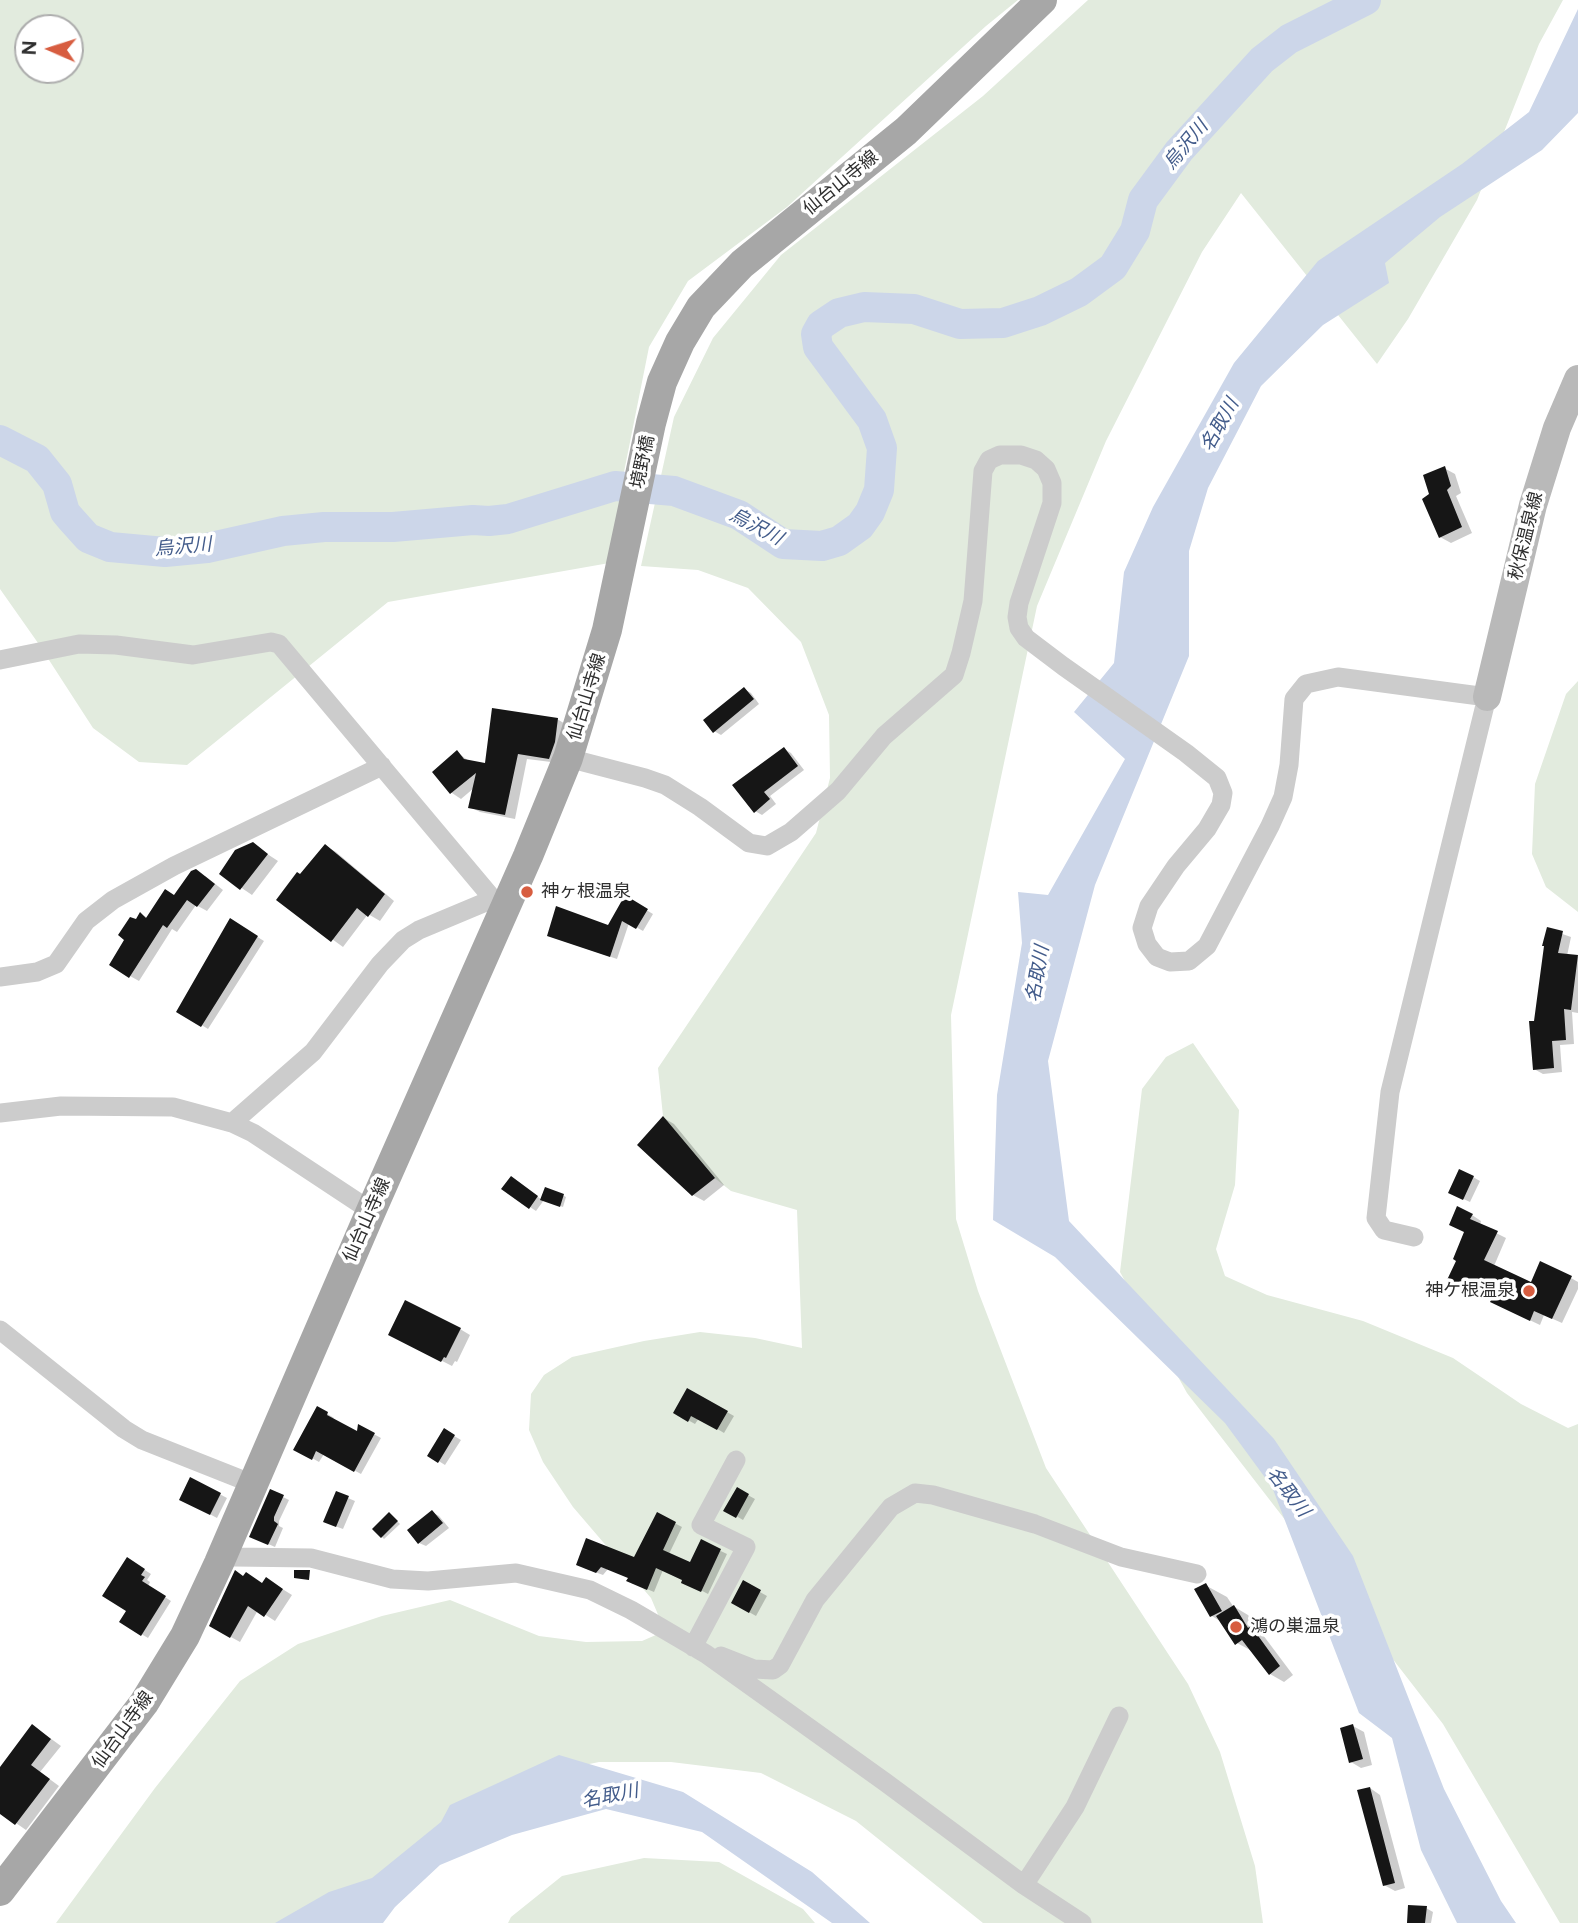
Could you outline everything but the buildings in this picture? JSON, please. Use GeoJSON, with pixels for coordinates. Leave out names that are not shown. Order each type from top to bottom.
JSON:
{"type":"FeatureCollection","features":[{"type":"Feature","properties":{"kind":"main road","name":"仙台山寺線"},"geometry":{"type":"LineString","coordinates":[[651,423],[662,382],[680,342],[701,307],[742,264],[906,131],[1042,0]]}},
{"type":"Feature","properties":{"kind":"main road","name":"秋保温泉線"},"geometry":{"type":"LineString","coordinates":[[1487,696],[1532,505],[1557,428],[1578,379]]}},
{"type":"Feature","properties":{"kind":"main road","name":"境野橋"},"geometry":{"type":"LineString","coordinates":[[634,500],[651,423]]}},
{"type":"Feature","properties":{"kind":"main road","name":"仙台山寺線"},"geometry":{"type":"LineString","coordinates":[[0,1891],[144,1703],[185,1636],[371,1211],[499,902],[528,856],[568,758],[607,630],[634,500]]}},
{"type":"Feature","properties":{"kind":"street"},"geometry":{"type":"LineString","coordinates":[[568,758],[665,785],[748,843],[767,845],[791,832],[838,791],[884,736],[954,675],[973,601],[983,471],[989,460],[1000,455],[1021,455],[1036,460],[1046,469],[1052,483],[1052,503],[1019,603],[1019,628],[1027,638],[1063,666],[1217,778],[1223,793],[1221,805],[1207,829],[1176,866],[1149,906],[1142,928],[1147,944],[1157,957],[1170,962],[1189,961],[1207,946],[1283,797],[1294,699],[1306,684],[1338,677],[1487,696],[1390,1092],[1376,1218],[1384,1230],[1414,1237]]}},
{"type":"Feature","properties":{"kind":"street"},"geometry":{"type":"LineString","coordinates":[[0,660],[79,644],[116,645],[193,655],[271,642],[279,644],[499,902],[419,930],[403,940],[380,964],[313,1052],[232,1124]]}},
{"type":"Feature","properties":{"kind":"street"},"geometry":{"type":"LineString","coordinates":[[0,977],[37,972],[56,964],[86,920],[113,900],[174,866],[382,766]]}},
{"type":"Feature","properties":{"kind":"street"},"geometry":{"type":"LineString","coordinates":[[0,1113],[61,1106],[173,1107],[253,1133],[371,1211]]}},
{"type":"Feature","properties":{"kind":"street"},"geometry":{"type":"LineString","coordinates":[[0,1330],[124,1429],[142,1440],[253,1484]]}},
{"type":"Feature","properties":{"kind":"street"},"geometry":{"type":"LineString","coordinates":[[699,1651],[746,1547],[701,1525],[736,1460]]}},
{"type":"Feature","properties":{"kind":"street"},"geometry":{"type":"LineString","coordinates":[[699,1651],[754,1669],[773,1670],[780,1665],[815,1600],[891,1507],[915,1493],[933,1495],[1035,1524],[1121,1557],[1197,1574]]}},
{"type":"Feature","properties":{"kind":"street"},"geometry":{"type":"LineString","coordinates":[[223,1551],[234,1557],[310,1558],[392,1578],[428,1581],[516,1573],[590,1590],[631,1610],[699,1651],[885,1782],[1024,1885],[1082,1923]]}},
{"type":"Feature","properties":{"kind":"street"},"geometry":{"type":"LineString","coordinates":[[1024,1885],[1075,1807],[1119,1716]]}},
{"type":"Feature","properties":{"kind":"shaded area"},"geometry":{"type":"Polygon","coordinates":[[[0,0],[1018,0],[787,207],[688,281],[649,347],[623,477],[615,562],[388,602],[187,765],[139,762],[93,728],[0,589],[0,0]]]}},
{"type":"Feature","properties":{"kind":"shaded area"},"geometry":{"type":"Polygon","coordinates":[[[1088,0],[1563,0],[1539,44],[1477,200],[1408,319],[1377,364],[1241,193],[1202,252],[1106,441],[1037,606],[951,1015],[956,1219],[978,1291],[1046,1468],[1188,1684],[1220,1752],[1255,1866],[1263,1923],[983,1923],[856,1821],[761,1773],[671,1762],[599,1762],[541,1774],[352,1923],[56,1923],[155,1788],[240,1681],[298,1644],[382,1616],[450,1600],[539,1636],[586,1642],[642,1641],[665,1631],[651,1598],[573,1507],[543,1462],[529,1430],[531,1394],[544,1375],[572,1357],[644,1341],[700,1332],[755,1338],[802,1348],[797,1210],[731,1191],[693,1161],[663,1116],[658,1068],[816,833],[830,778],[829,715],[801,642],[748,588],[698,570],[641,566],[674,417],[713,338],[781,255],[983,96],[1088,0]]]}},
{"type":"Feature","properties":{"kind":"shaded area"},"geometry":{"type":"Polygon","coordinates":[[[1578,681],[1578,912],[1546,887],[1532,854],[1535,784],[1566,694],[1578,681]]]}},
{"type":"Feature","properties":{"kind":"shaded area"},"geometry":{"type":"Polygon","coordinates":[[[1193,1043],[1239,1110],[1235,1185],[1216,1249],[1225,1276],[1267,1295],[1363,1321],[1453,1358],[1521,1404],[1568,1428],[1578,1424],[1578,1923],[1560,1923],[1443,1724],[1187,1393],[1120,1272],[1142,1089],[1166,1057],[1193,1043]]]}},
{"type":"Feature","properties":{"kind":"shaded area"},"geometry":{"type":"Polygon","coordinates":[[[644,1858],[719,1862],[803,1909],[815,1923],[508,1923],[511,1917],[562,1876],[644,1858]]]}},
{"type":"Feature","properties":{"kind":"water","name":"名取川"},"geometry":{"type":"Polygon","coordinates":[[[1578,9],[1578,113],[1542,150],[1440,217],[1385,263],[1389,283],[1323,325],[1261,386],[1208,488],[1189,551],[1189,656],[1095,885],[1048,1061],[1069,1221],[1274,1439],[1353,1556],[1444,1789],[1501,1901],[1516,1923],[1457,1923],[1421,1850],[1392,1738],[1359,1713],[1272,1487],[1225,1423],[1055,1257],[993,1220],[997,1095],[1022,943],[1018,892],[1048,895],[1125,759],[1074,712],[1114,663],[1124,572],[1153,507],[1234,363],[1318,261],[1462,164],[1529,112],[1578,9]]]}},
{"type":"Feature","properties":{"kind":"water","name":"名取川"},"geometry":{"type":"Polygon","coordinates":[[[559,1755],[683,1792],[812,1872],[870,1923],[832,1923],[702,1832],[606,1809],[512,1835],[440,1865],[395,1907],[383,1923],[275,1923],[329,1892],[372,1878],[441,1822],[450,1805],[559,1755]]]}},
{"type":"Feature","properties":{"kind":"waterway","name":"烏沢川"},"geometry":{"type":"LineString","coordinates":[[0,440],[37,459],[57,484],[65,512],[88,538],[110,547],[165,552],[207,548],[283,531],[324,527],[393,527],[508,519],[615,486],[674,491],[739,515],[783,544],[822,546],[839,541],[860,526],[870,512],[879,490],[882,448],[872,420],[818,347],[816,334],[821,325],[839,313],[864,307],[914,309],[960,324],[1003,323],[1040,311],[1079,292],[1113,267],[1135,231],[1143,200],[1179,151],[1262,60],[1289,39],[1366,0]]}},
{"type":"Feature","properties":{"kind":"place","name":"神ヶ根温泉"},"geometry":{"type":"Point","coordinates":[527,892]}},
{"type":"Feature","properties":{"kind":"place","name":"神ケ根温泉"},"geometry":{"type":"Point","coordinates":[1529,1291]}},
{"type":"Feature","properties":{"kind":"place","name":"鴻の巣温泉"},"geometry":{"type":"Point","coordinates":[1236,1627]}}]}
